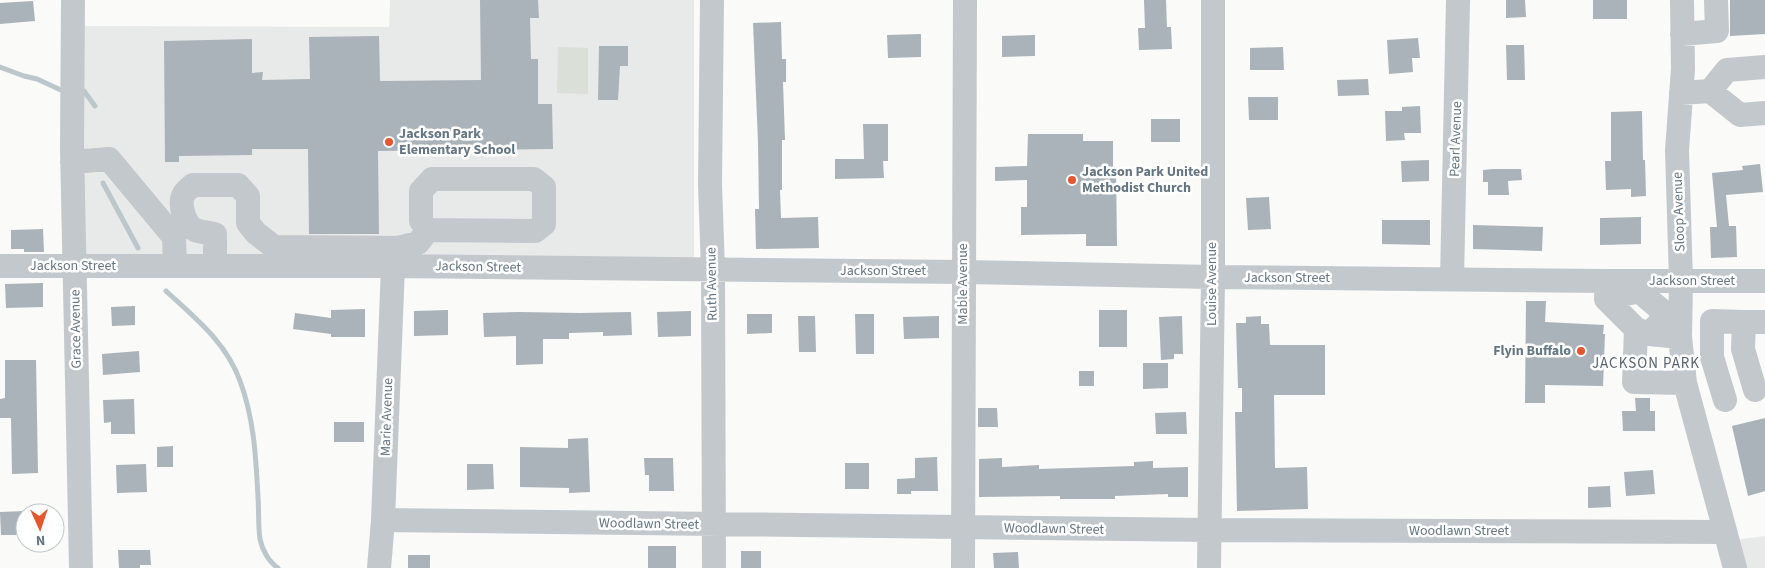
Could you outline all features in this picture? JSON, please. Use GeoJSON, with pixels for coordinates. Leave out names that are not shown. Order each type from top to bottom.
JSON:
{"type":"FeatureCollection","features":[{"type":"Feature","properties":{"kind":"street","name":"Grace Avenue"},"geometry":{"type":"LineString","coordinates":[[73,0],[72,162],[81,568]]}},
{"type":"Feature","properties":{"kind":"street","name":"Ruth Avenue"},"geometry":{"type":"LineString","coordinates":[[712,0],[710,184],[713,270],[714,568]]}},
{"type":"Feature","properties":{"kind":"street","name":"Mable Avenue"},"geometry":{"type":"LineString","coordinates":[[962,568],[965,0]]}},
{"type":"Feature","properties":{"kind":"street","name":"Louise Avenue"},"geometry":{"type":"LineString","coordinates":[[1209,568],[1213,277],[1213,0]]}},
{"type":"Feature","properties":{"kind":"street","name":"Pearl Avenue"},"geometry":{"type":"LineString","coordinates":[[1452,279],[1458,0]]}},
{"type":"Feature","properties":{"kind":"street","name":"Sloop Avenue"},"geometry":{"type":"LineString","coordinates":[[1682,0],[1681,93],[1677,150],[1681,280],[1680,337],[1685,383],[1735,568]]}},
{"type":"Feature","properties":{"kind":"street"},"geometry":{"type":"LineString","coordinates":[[1682,34],[1717,31],[1716,0]]}},
{"type":"Feature","properties":{"kind":"street"},"geometry":{"type":"LineString","coordinates":[[1710,91],[1727,70],[1765,67]]}},
{"type":"Feature","properties":{"kind":"street"},"geometry":{"type":"LineString","coordinates":[[1681,93],[1710,91],[1740,115],[1765,114]]}},
{"type":"Feature","properties":{"kind":"street"},"geometry":{"type":"LineString","coordinates":[[72,162],[110,159],[174,237],[175,266]]}},
{"type":"Feature","properties":{"kind":"street"},"geometry":{"type":"LineString","coordinates":[[248,222],[215,234],[195,230],[188,224],[182,202],[184,193],[193,185],[238,186],[248,196],[248,222],[256,233],[274,246],[398,248],[423,236],[535,231],[544,224],[544,187],[534,179],[432,179],[421,191],[423,236],[422,266]]}},
{"type":"Feature","properties":{"kind":"street"},"geometry":{"type":"LineString","coordinates":[[214,266],[215,234]]}},
{"type":"Feature","properties":{"kind":"street","name":"Jackson Street"},"geometry":{"type":"LineString","coordinates":[[0,266],[422,266],[1452,279],[1606,290],[1681,280],[1765,281]]}},
{"type":"Feature","properties":{"kind":"street","name":"Marie Avenue"},"geometry":{"type":"LineString","coordinates":[[380,568],[393,266]]}},
{"type":"Feature","properties":{"kind":"street"},"geometry":{"type":"LineString","coordinates":[[1606,290],[1643,332],[1680,337]]}},
{"type":"Feature","properties":{"kind":"street"},"geometry":{"type":"LineString","coordinates":[[1606,290],[1639,291],[1667,315],[1643,332],[1634,382],[1685,383]]}},
{"type":"Feature","properties":{"kind":"street"},"geometry":{"type":"LineString","coordinates":[[1725,400],[1712,357],[1712,321],[1755,322]]}},
{"type":"Feature","properties":{"kind":"street"},"geometry":{"type":"LineString","coordinates":[[1755,322],[1757,358],[1765,366]]}},
{"type":"Feature","properties":{"kind":"street"},"geometry":{"type":"LineString","coordinates":[[1692,410],[1760,390],[1743,349],[1755,322]]}},
{"type":"Feature","properties":{"kind":"street","name":"Woodlawn Street"},"geometry":{"type":"LineString","coordinates":[[383,520],[963,528],[1725,532]]}},
{"type":"Feature","properties":{"kind":"shaded area","name":"Jackson Park Elementary School"},"geometry":{"type":"Polygon","coordinates":[[[390,0],[694,0],[694,258],[84,257],[84,26],[389,27],[390,0]]]}},
{"type":"Feature","properties":{"kind":"shaded area"},"geometry":{"type":"Polygon","coordinates":[[[558,47],[588,48],[588,94],[557,93],[558,47]]]}},
{"type":"Feature","properties":{"kind":"shaded area"},"geometry":{"type":"Polygon","coordinates":[[[1765,536],[1765,568],[1742,568],[1734,540],[1765,536]]]}},
{"type":"Feature","properties":{"kind":"building"},"geometry":{"type":"Polygon","coordinates":[[[480,0],[538,0],[539,18],[530,18],[531,59],[538,59],[538,104],[552,104],[553,149],[378,151],[379,234],[309,234],[308,149],[252,149],[252,155],[179,156],[179,162],[165,162],[164,41],[252,39],[252,73],[263,72],[262,80],[310,79],[309,37],[379,36],[380,81],[481,80],[480,0]]]}},
{"type":"Feature","properties":{"kind":"building"},"geometry":{"type":"Polygon","coordinates":[[[1144,0],[1166,0],[1167,27],[1171,27],[1172,49],[1139,50],[1138,28],[1145,28],[1144,0]]]}},
{"type":"Feature","properties":{"kind":"building"},"geometry":{"type":"Polygon","coordinates":[[[1506,0],[1525,0],[1526,17],[1506,18],[1506,0]]]}},
{"type":"Feature","properties":{"kind":"building"},"geometry":{"type":"Polygon","coordinates":[[[1593,0],[1627,0],[1627,19],[1593,19],[1593,0]]]}},
{"type":"Feature","properties":{"kind":"building"},"geometry":{"type":"Polygon","coordinates":[[[1730,0],[1765,0],[1765,34],[1730,36],[1730,0]]]}},
{"type":"Feature","properties":{"kind":"building"},"geometry":{"type":"Polygon","coordinates":[[[33,1],[35,21],[0,24],[0,3],[33,1]]]}},
{"type":"Feature","properties":{"kind":"building"},"geometry":{"type":"Polygon","coordinates":[[[781,22],[782,59],[786,59],[786,82],[783,82],[785,140],[782,140],[781,218],[818,217],[819,248],[756,249],[755,209],[759,209],[753,23],[781,22]]]}},
{"type":"Feature","properties":{"kind":"building"},"geometry":{"type":"Polygon","coordinates":[[[921,34],[921,57],[888,58],[887,35],[921,34]]]}},
{"type":"Feature","properties":{"kind":"building"},"geometry":{"type":"Polygon","coordinates":[[[1035,35],[1035,56],[1002,57],[1002,36],[1035,35]]]}},
{"type":"Feature","properties":{"kind":"building"},"geometry":{"type":"Polygon","coordinates":[[[1418,38],[1420,58],[1412,58],[1413,72],[1389,74],[1387,40],[1418,38]]]}},
{"type":"Feature","properties":{"kind":"building"},"geometry":{"type":"Polygon","coordinates":[[[1506,45],[1524,45],[1525,80],[1507,80],[1506,45]]]}},
{"type":"Feature","properties":{"kind":"building"},"geometry":{"type":"Polygon","coordinates":[[[599,46],[628,46],[628,66],[620,66],[618,100],[598,100],[599,46]]]}},
{"type":"Feature","properties":{"kind":"building"},"geometry":{"type":"Polygon","coordinates":[[[1283,47],[1284,70],[1250,70],[1250,48],[1283,47]]]}},
{"type":"Feature","properties":{"kind":"building"},"geometry":{"type":"Polygon","coordinates":[[[1368,79],[1369,95],[1338,96],[1337,80],[1368,79]]]}},
{"type":"Feature","properties":{"kind":"building"},"geometry":{"type":"Polygon","coordinates":[[[1248,97],[1278,97],[1278,120],[1249,120],[1248,97]]]}},
{"type":"Feature","properties":{"kind":"building"},"geometry":{"type":"Polygon","coordinates":[[[1420,106],[1421,133],[1404,133],[1405,140],[1386,141],[1385,111],[1402,111],[1402,107],[1420,106]]]}},
{"type":"Feature","properties":{"kind":"building"},"geometry":{"type":"Polygon","coordinates":[[[1642,111],[1646,196],[1631,197],[1631,189],[1606,190],[1605,161],[1611,161],[1611,112],[1642,111]]]}},
{"type":"Feature","properties":{"kind":"building"},"geometry":{"type":"Polygon","coordinates":[[[1151,119],[1180,119],[1180,142],[1151,142],[1151,119]]]}},
{"type":"Feature","properties":{"kind":"building"},"geometry":{"type":"Polygon","coordinates":[[[863,124],[888,124],[888,161],[883,161],[884,178],[835,179],[835,159],[864,159],[863,124]]]}},
{"type":"Feature","properties":{"kind":"building","name":"Jackson Park United Methodist Church"},"geometry":{"type":"Polygon","coordinates":[[[1028,134],[1083,134],[1083,141],[1113,141],[1113,170],[1116,170],[1117,246],[1086,246],[1086,234],[1021,235],[1021,207],[1027,207],[1027,180],[995,181],[995,167],[1027,166],[1028,134]]]}},
{"type":"Feature","properties":{"kind":"building"},"geometry":{"type":"Polygon","coordinates":[[[1429,160],[1429,181],[1402,182],[1401,161],[1429,160]]]}},
{"type":"Feature","properties":{"kind":"building"},"geometry":{"type":"Polygon","coordinates":[[[1760,164],[1763,192],[1726,195],[1729,226],[1736,226],[1737,257],[1711,258],[1710,227],[1717,227],[1712,173],[1743,170],[1742,166],[1760,164]]]}},
{"type":"Feature","properties":{"kind":"building"},"geometry":{"type":"Polygon","coordinates":[[[1521,169],[1522,180],[1508,181],[1509,195],[1488,195],[1488,182],[1483,182],[1483,170],[1521,169]]]}},
{"type":"Feature","properties":{"kind":"building"},"geometry":{"type":"Polygon","coordinates":[[[1269,197],[1271,229],[1248,230],[1246,198],[1269,197]]]}},
{"type":"Feature","properties":{"kind":"building"},"geometry":{"type":"Polygon","coordinates":[[[1641,217],[1641,244],[1600,245],[1600,218],[1641,217]]]}},
{"type":"Feature","properties":{"kind":"building"},"geometry":{"type":"Polygon","coordinates":[[[1382,220],[1430,220],[1430,245],[1382,244],[1382,220]]]}},
{"type":"Feature","properties":{"kind":"building"},"geometry":{"type":"Polygon","coordinates":[[[1473,225],[1543,227],[1542,251],[1473,249],[1473,225]]]}},
{"type":"Feature","properties":{"kind":"building"},"geometry":{"type":"Polygon","coordinates":[[[43,229],[44,252],[24,252],[24,249],[11,249],[11,230],[43,229]]]}},
{"type":"Feature","properties":{"kind":"building"},"geometry":{"type":"Polygon","coordinates":[[[43,283],[43,307],[6,308],[5,284],[43,283]]]}},
{"type":"Feature","properties":{"kind":"building"},"geometry":{"type":"Polygon","coordinates":[[[1526,301],[1546,301],[1545,322],[1604,325],[1603,386],[1545,385],[1545,403],[1525,403],[1526,301]]]}},
{"type":"Feature","properties":{"kind":"building"},"geometry":{"type":"Polygon","coordinates":[[[135,306],[135,325],[112,326],[111,307],[135,306]]]}},
{"type":"Feature","properties":{"kind":"building"},"geometry":{"type":"Polygon","coordinates":[[[365,309],[365,337],[331,337],[331,334],[293,329],[295,313],[331,318],[331,310],[365,309]]]}},
{"type":"Feature","properties":{"kind":"building"},"geometry":{"type":"Polygon","coordinates":[[[448,310],[448,335],[414,336],[414,311],[448,310]]]}},
{"type":"Feature","properties":{"kind":"building"},"geometry":{"type":"Polygon","coordinates":[[[1099,310],[1127,310],[1127,347],[1099,347],[1099,310]]]}},
{"type":"Feature","properties":{"kind":"building"},"geometry":{"type":"Polygon","coordinates":[[[691,311],[691,336],[658,337],[657,312],[691,311]]]}},
{"type":"Feature","properties":{"kind":"building"},"geometry":{"type":"Polygon","coordinates":[[[631,312],[632,335],[603,336],[603,332],[569,333],[569,339],[543,339],[543,364],[516,365],[516,336],[484,337],[483,313],[631,312]]]}},
{"type":"Feature","properties":{"kind":"building"},"geometry":{"type":"Polygon","coordinates":[[[747,314],[772,314],[772,333],[747,334],[747,314]]]}},
{"type":"Feature","properties":{"kind":"building"},"geometry":{"type":"Polygon","coordinates":[[[855,314],[874,314],[874,354],[856,354],[855,314]]]}},
{"type":"Feature","properties":{"kind":"building"},"geometry":{"type":"Polygon","coordinates":[[[798,316],[815,316],[816,352],[799,352],[798,316]]]}},
{"type":"Feature","properties":{"kind":"building"},"geometry":{"type":"Polygon","coordinates":[[[939,316],[939,338],[904,339],[903,317],[939,316]]]}},
{"type":"Feature","properties":{"kind":"building"},"geometry":{"type":"Polygon","coordinates":[[[1182,316],[1183,354],[1174,354],[1174,359],[1161,360],[1159,317],[1182,316]]]}},
{"type":"Feature","properties":{"kind":"building"},"geometry":{"type":"Polygon","coordinates":[[[1261,316],[1261,324],[1269,324],[1270,345],[1325,345],[1325,395],[1274,395],[1275,468],[1307,467],[1308,509],[1237,511],[1235,412],[1242,412],[1242,388],[1238,388],[1236,323],[1246,323],[1246,317],[1261,316]]]}},
{"type":"Feature","properties":{"kind":"building"},"geometry":{"type":"Polygon","coordinates":[[[139,351],[140,372],[103,375],[102,354],[139,351]]]}},
{"type":"Feature","properties":{"kind":"building"},"geometry":{"type":"Polygon","coordinates":[[[5,360],[36,360],[38,473],[12,474],[11,418],[0,418],[0,399],[5,398],[5,360]]]}},
{"type":"Feature","properties":{"kind":"building"},"geometry":{"type":"Polygon","coordinates":[[[1143,363],[1168,363],[1168,388],[1143,389],[1143,363]]]}},
{"type":"Feature","properties":{"kind":"building"},"geometry":{"type":"Polygon","coordinates":[[[1079,371],[1094,371],[1094,386],[1079,386],[1079,371]]]}},
{"type":"Feature","properties":{"kind":"building"},"geometry":{"type":"Polygon","coordinates":[[[1635,398],[1650,398],[1650,411],[1655,411],[1655,431],[1623,431],[1622,411],[1636,411],[1635,398]]]}},
{"type":"Feature","properties":{"kind":"building"},"geometry":{"type":"Polygon","coordinates":[[[134,399],[135,434],[111,434],[111,422],[104,423],[103,400],[134,399]]]}},
{"type":"Feature","properties":{"kind":"building"},"geometry":{"type":"Polygon","coordinates":[[[978,408],[997,408],[998,427],[978,427],[978,408]]]}},
{"type":"Feature","properties":{"kind":"building"},"geometry":{"type":"Polygon","coordinates":[[[1186,412],[1187,434],[1156,434],[1155,413],[1186,412]]]}},
{"type":"Feature","properties":{"kind":"building"},"geometry":{"type":"Polygon","coordinates":[[[1765,418],[1765,491],[1748,496],[1732,426],[1765,418]]]}},
{"type":"Feature","properties":{"kind":"building"},"geometry":{"type":"Polygon","coordinates":[[[334,422],[364,422],[364,442],[334,442],[334,422]]]}},
{"type":"Feature","properties":{"kind":"building"},"geometry":{"type":"Polygon","coordinates":[[[588,438],[590,492],[569,493],[569,488],[520,487],[520,447],[568,448],[568,439],[588,438]]]}},
{"type":"Feature","properties":{"kind":"building"},"geometry":{"type":"Polygon","coordinates":[[[173,446],[173,467],[157,467],[157,447],[173,446]]]}},
{"type":"Feature","properties":{"kind":"building"},"geometry":{"type":"Polygon","coordinates":[[[937,457],[938,491],[911,491],[911,494],[897,494],[897,479],[915,478],[915,458],[937,457]]]}},
{"type":"Feature","properties":{"kind":"building"},"geometry":{"type":"Polygon","coordinates":[[[644,458],[673,458],[674,491],[649,491],[649,475],[645,475],[644,458]]]}},
{"type":"Feature","properties":{"kind":"building"},"geometry":{"type":"Polygon","coordinates":[[[1002,458],[1002,467],[1039,465],[1039,469],[1134,466],[1134,462],[1153,461],[1153,468],[1188,467],[1188,497],[1168,497],[1168,494],[1115,496],[1115,499],[1060,499],[1060,496],[979,497],[979,459],[1002,458]]]}},
{"type":"Feature","properties":{"kind":"building"},"geometry":{"type":"Polygon","coordinates":[[[845,463],[869,463],[869,489],[845,489],[845,463]]]}},
{"type":"Feature","properties":{"kind":"building"},"geometry":{"type":"Polygon","coordinates":[[[146,464],[147,492],[117,493],[116,465],[146,464]]]}},
{"type":"Feature","properties":{"kind":"building"},"geometry":{"type":"Polygon","coordinates":[[[467,464],[493,464],[494,489],[467,490],[467,464]]]}},
{"type":"Feature","properties":{"kind":"building"},"geometry":{"type":"Polygon","coordinates":[[[1653,470],[1655,494],[1626,496],[1624,472],[1653,470]]]}},
{"type":"Feature","properties":{"kind":"building"},"geometry":{"type":"Polygon","coordinates":[[[1610,486],[1611,507],[1588,508],[1588,487],[1610,486]]]}},
{"type":"Feature","properties":{"kind":"building"},"geometry":{"type":"Polygon","coordinates":[[[15,511],[15,535],[1,535],[0,512],[15,511]]]}},
{"type":"Feature","properties":{"kind":"building"},"geometry":{"type":"Polygon","coordinates":[[[648,546],[676,546],[676,568],[648,568],[648,546]]]}},
{"type":"Feature","properties":{"kind":"building"},"geometry":{"type":"Polygon","coordinates":[[[118,550],[150,550],[151,565],[140,565],[140,568],[119,568],[118,550]]]}},
{"type":"Feature","properties":{"kind":"building"},"geometry":{"type":"Polygon","coordinates":[[[741,551],[761,551],[761,568],[741,568],[741,551]]]}},
{"type":"Feature","properties":{"kind":"building"},"geometry":{"type":"Polygon","coordinates":[[[1018,552],[1019,568],[994,568],[993,553],[1018,552]]]}},
{"type":"Feature","properties":{"kind":"building"},"geometry":{"type":"Polygon","coordinates":[[[408,555],[430,555],[430,568],[408,568],[408,555]]]}},
{"type":"Feature","properties":{"kind":"waterway"},"geometry":{"type":"LineString","coordinates":[[0,67],[67,91]]}},
{"type":"Feature","properties":{"kind":"waterway"},"geometry":{"type":"LineString","coordinates":[[78,91],[84,91],[95,106]]}},
{"type":"Feature","properties":{"kind":"waterway"},"geometry":{"type":"LineString","coordinates":[[103,183],[138,248]]}},
{"type":"Feature","properties":{"kind":"waterway"},"geometry":{"type":"LineString","coordinates":[[166,291],[209,332],[227,354],[240,381],[245,395],[254,438],[260,539],[266,555],[278,568]]}},
{"type":"Feature","properties":{"kind":"place","name":"Jackson Park Elementary School"},"geometry":{"type":"Point","coordinates":[389,142]}},
{"type":"Feature","properties":{"kind":"place","name":"Jackson Park United Methodist Church"},"geometry":{"type":"Point","coordinates":[1072,180]}},
{"type":"Feature","properties":{"kind":"place","name":"Flyin Buffalo"},"geometry":{"type":"Point","coordinates":[1581,351]}},
{"type":"Feature","properties":{"kind":"district","name":"JACKSON PARK"},"geometry":{"type":"Point","coordinates":[1646,363]}}]}
